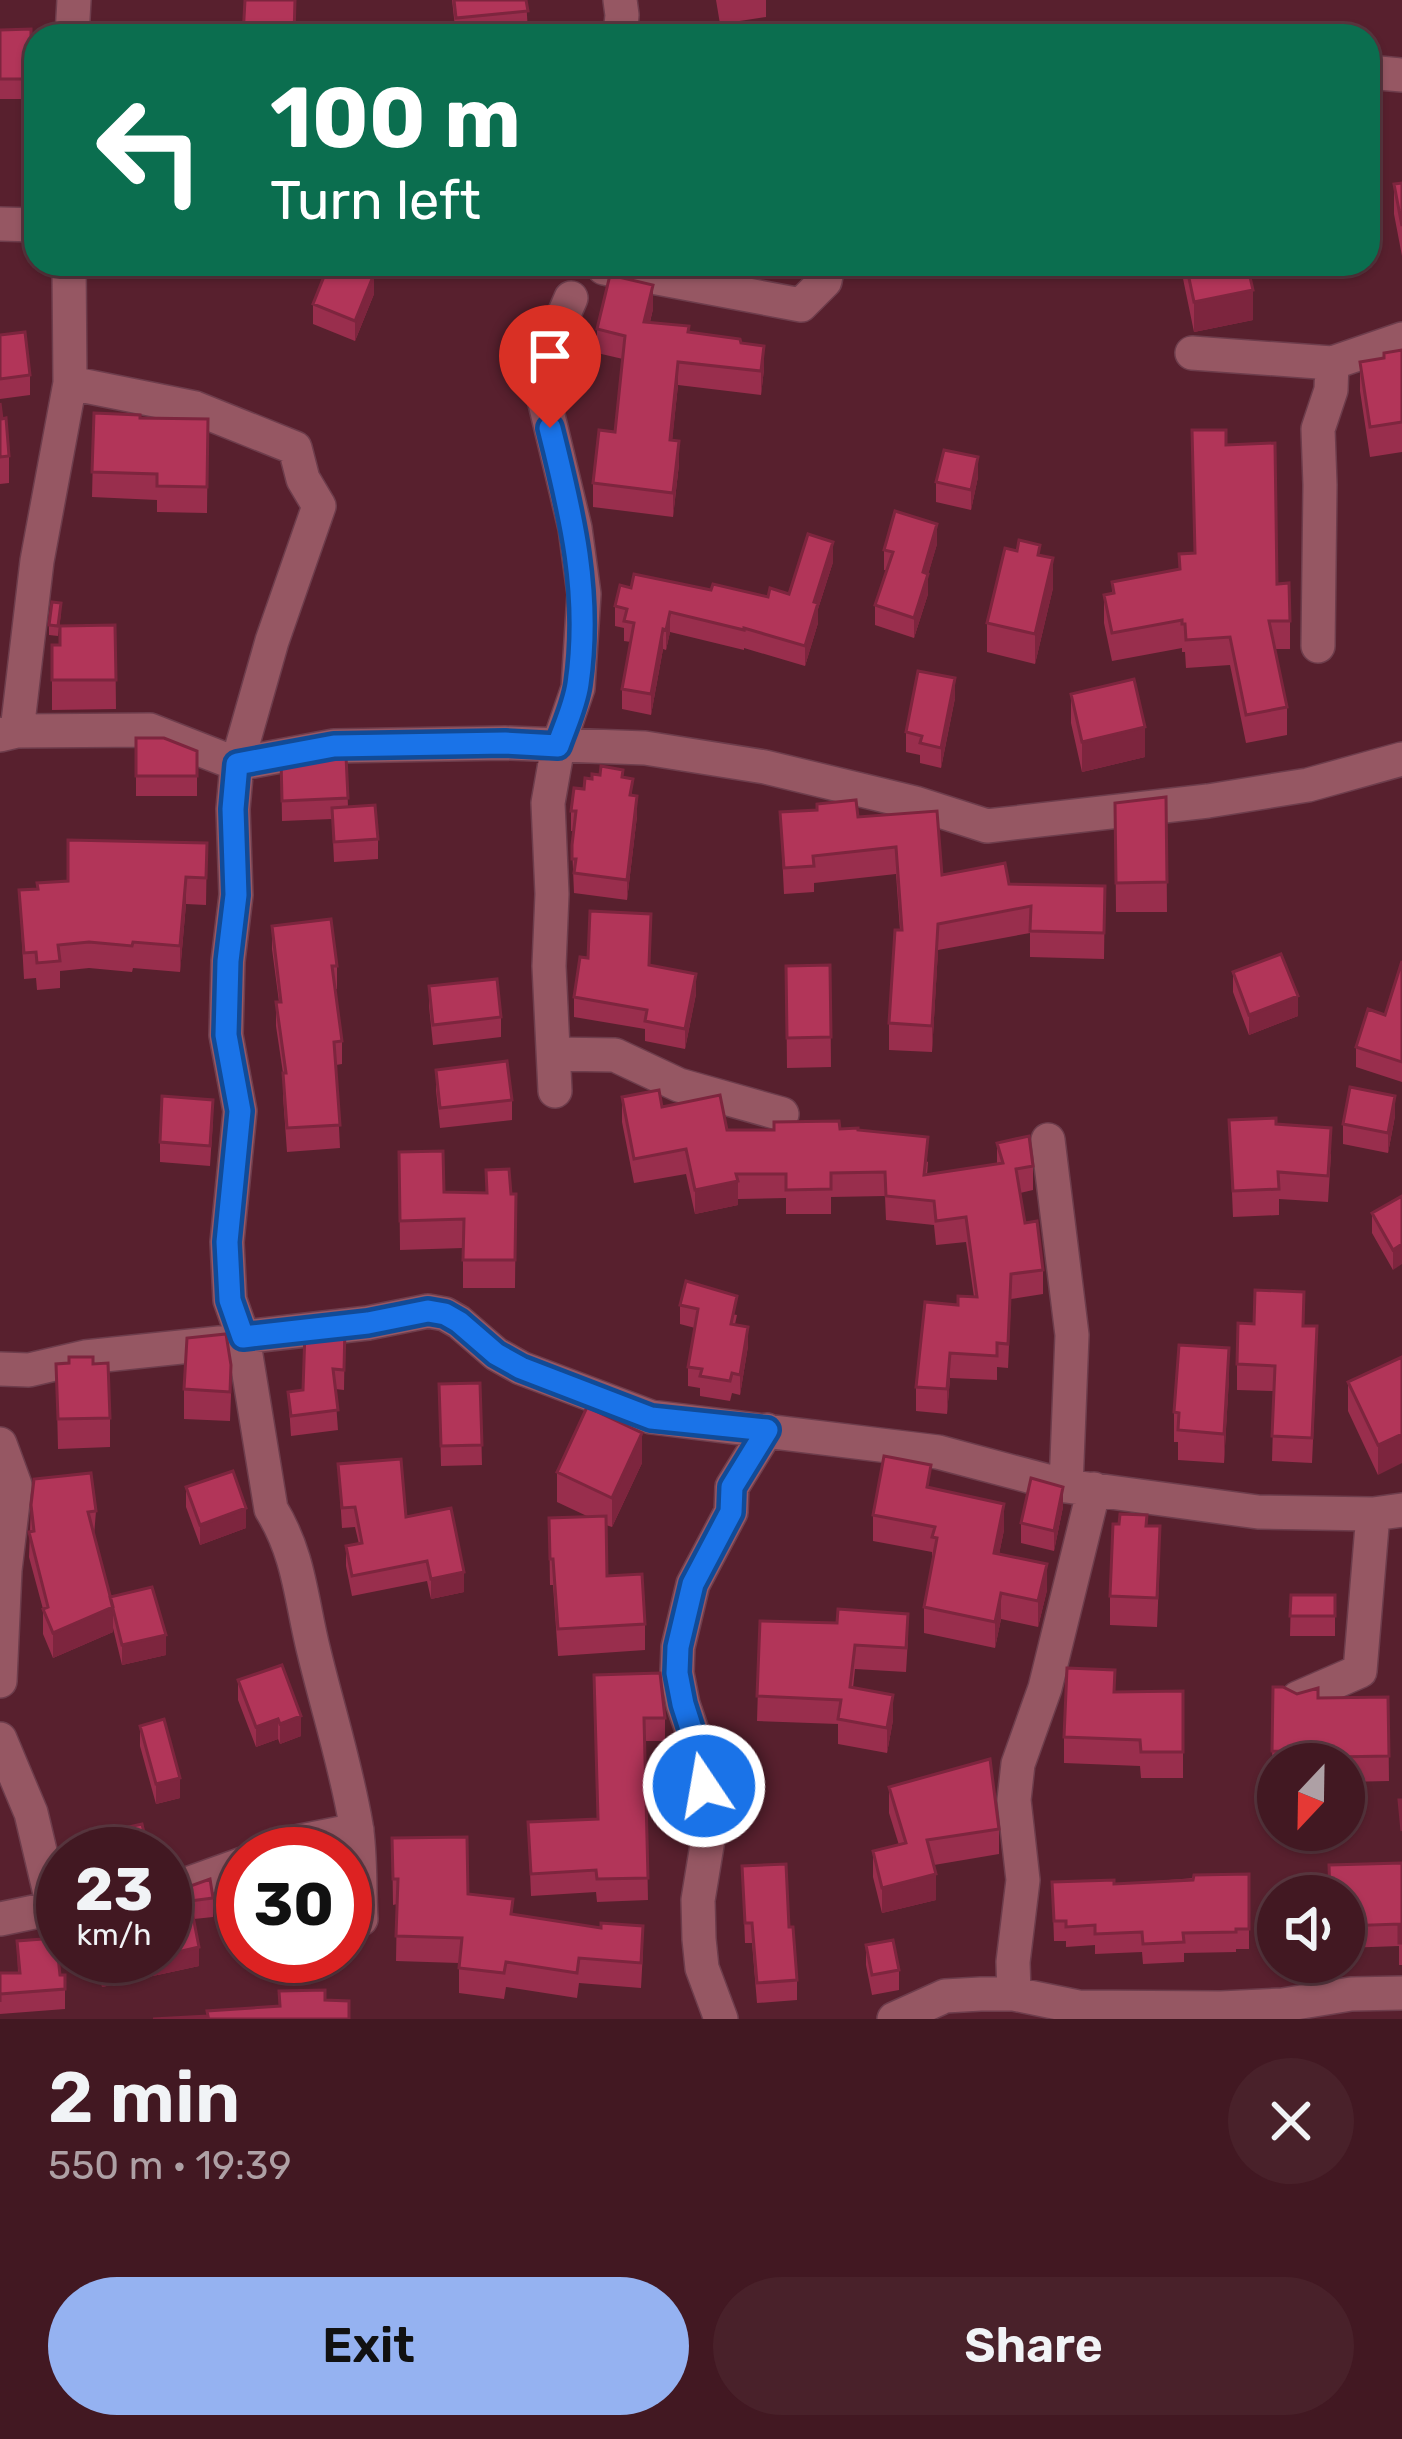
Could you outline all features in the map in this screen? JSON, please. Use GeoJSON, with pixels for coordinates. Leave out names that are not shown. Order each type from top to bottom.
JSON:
{"type":"FeatureCollection","features":[{"type":"Feature","properties":{"kind":"street"},"geometry":{"type":"LineString","coordinates":[[69,276],[70,382],[9,733],[150,730],[237,764],[334,746],[505,743],[646,748],[765,767],[915,803],[987,826],[1308,785],[1402,759]]}},
{"type":"Feature","properties":{"kind":"street"},"geometry":{"type":"LineString","coordinates":[[648,276],[801,304],[826,276]]}},
{"type":"Feature","properties":{"kind":"street"},"geometry":{"type":"LineString","coordinates":[[555,1091],[548,803],[558,746],[578,688],[584,594],[575,528],[538,374],[571,298]]}},
{"type":"Feature","properties":{"kind":"street"},"geometry":{"type":"LineString","coordinates":[[1192,353],[1332,364],[1402,339]]}},
{"type":"Feature","properties":{"kind":"street"},"geometry":{"type":"LineString","coordinates":[[1318,646],[1318,429],[1331,390],[1332,364]]}},
{"type":"Feature","properties":{"kind":"street"},"geometry":{"type":"LineString","coordinates":[[70,382],[195,408],[295,448],[303,479],[319,506],[272,641],[237,764],[233,809],[236,895],[226,1035],[240,1111],[227,1242],[230,1300],[243,1337],[272,1509],[300,1576],[356,1827]]}},
{"type":"Feature","properties":{"kind":"street"},"geometry":{"type":"LineString","coordinates":[[554,1054],[615,1055],[680,1085],[782,1114]]}},
{"type":"Feature","properties":{"kind":"street"},"geometry":{"type":"LineString","coordinates":[[1014,1994],[1023,1880],[1015,1799],[1018,1764],[1045,1688],[1080,1488],[1072,1334],[1048,1140]]}},
{"type":"Feature","properties":{"kind":"street"},"geometry":{"type":"LineString","coordinates":[[0,1369],[29,1370],[428,1311],[459,1322],[496,1354],[521,1368],[651,1418],[938,1453],[1080,1488],[1258,1511],[1388,1512],[1360,1671],[1298,1698]]}},
{"type":"Feature","properties":{"kind":"street"},"geometry":{"type":"LineString","coordinates":[[721,2019],[702,1968],[698,1900],[709,1833],[700,1757],[677,1673],[678,1647],[693,1584],[731,1512],[732,1487],[767,1430]]}},
{"type":"Feature","properties":{"kind":"street"},"geometry":{"type":"LineString","coordinates":[[0,1444],[15,1485],[0,1681]]}},
{"type":"Feature","properties":{"kind":"street"},"geometry":{"type":"LineString","coordinates":[[0,1739],[36,1831]]}},
{"type":"Feature","properties":{"kind":"street"},"geometry":{"type":"LineString","coordinates":[[0,1919],[36,1911]]}},
{"type":"Feature","properties":{"kind":"street"},"geometry":{"type":"LineString","coordinates":[[1241,1992],[1402,1978]]}},
{"type":"Feature","properties":{"kind":"street"},"geometry":{"type":"LineString","coordinates":[[894,2019],[945,1996],[1014,1994],[1078,2007],[1222,2008],[1402,1993]]}},
{"type":"Feature","properties":{"kind":"building"},"geometry":{"type":"Polygon","coordinates":[[[245,0],[295,0],[294,24],[244,24],[245,0]]]}},
{"type":"Feature","properties":{"kind":"building"},"geometry":{"type":"Polygon","coordinates":[[[454,0],[526,0],[528,11],[456,18],[454,0]]]}},
{"type":"Feature","properties":{"kind":"building"},"geometry":{"type":"Polygon","coordinates":[[[24,29],[24,79],[0,79],[0,30],[24,29]]]}},
{"type":"Feature","properties":{"kind":"building"},"geometry":{"type":"Polygon","coordinates":[[[1402,183],[1402,226],[1394,184],[1402,183]]]}},
{"type":"Feature","properties":{"kind":"building"},"geometry":{"type":"Polygon","coordinates":[[[324,276],[373,276],[355,321],[313,304],[324,276]]]}},
{"type":"Feature","properties":{"kind":"building"},"geometry":{"type":"Polygon","coordinates":[[[610,276],[614,276],[653,285],[644,322],[689,326],[688,332],[764,346],[761,371],[678,362],[670,440],[679,441],[673,493],[593,483],[599,430],[615,432],[625,336],[597,329],[610,276]]]}},
{"type":"Feature","properties":{"kind":"building"},"geometry":{"type":"Polygon","coordinates":[[[1189,276],[1250,276],[1253,290],[1194,302],[1189,276]]]}},
{"type":"Feature","properties":{"kind":"building"},"geometry":{"type":"Polygon","coordinates":[[[25,332],[30,375],[0,379],[0,335],[25,332]]]}},
{"type":"Feature","properties":{"kind":"building"},"geometry":{"type":"Polygon","coordinates":[[[1402,350],[1402,422],[1370,427],[1360,362],[1402,350]]]}},
{"type":"Feature","properties":{"kind":"building"},"geometry":{"type":"Polygon","coordinates":[[[0,403],[9,456],[0,457],[0,403]]]}},
{"type":"Feature","properties":{"kind":"building"},"geometry":{"type":"Polygon","coordinates":[[[94,413],[208,419],[207,487],[157,486],[157,474],[92,472],[94,413]]]}},
{"type":"Feature","properties":{"kind":"building"},"geometry":{"type":"Polygon","coordinates":[[[1192,430],[1226,430],[1226,445],[1275,443],[1277,584],[1289,583],[1290,621],[1269,621],[1287,707],[1246,715],[1230,637],[1186,640],[1182,620],[1112,633],[1104,595],[1114,593],[1112,582],[1180,569],[1179,554],[1195,553],[1192,430]]]}},
{"type":"Feature","properties":{"kind":"building"},"geometry":{"type":"Polygon","coordinates":[[[944,450],[978,457],[971,490],[936,482],[944,450]]]}},
{"type":"Feature","properties":{"kind":"building"},"geometry":{"type":"Polygon","coordinates":[[[895,511],[937,524],[914,618],[875,605],[893,552],[884,550],[895,511]]]}},
{"type":"Feature","properties":{"kind":"building"},"geometry":{"type":"Polygon","coordinates":[[[808,534],[833,542],[805,646],[670,612],[651,694],[622,689],[634,623],[624,621],[627,609],[615,606],[620,585],[631,588],[634,574],[711,590],[713,584],[768,597],[770,588],[789,594],[808,534]]]}},
{"type":"Feature","properties":{"kind":"building"},"geometry":{"type":"Polygon","coordinates":[[[1019,540],[1040,545],[1038,555],[1053,558],[1035,634],[987,623],[1005,548],[1017,551],[1019,540]]]}},
{"type":"Feature","properties":{"kind":"building"},"geometry":{"type":"Polygon","coordinates":[[[52,602],[61,603],[58,626],[49,625],[52,602]]]}},
{"type":"Feature","properties":{"kind":"building"},"geometry":{"type":"Polygon","coordinates":[[[115,625],[116,680],[52,680],[52,645],[60,645],[60,626],[115,625]]]}},
{"type":"Feature","properties":{"kind":"building"},"geometry":{"type":"Polygon","coordinates":[[[918,671],[955,678],[941,748],[920,743],[922,736],[906,732],[918,671]]]}},
{"type":"Feature","properties":{"kind":"building"},"geometry":{"type":"Polygon","coordinates":[[[1134,679],[1145,727],[1082,742],[1071,694],[1134,679]]]}},
{"type":"Feature","properties":{"kind":"building"},"geometry":{"type":"Polygon","coordinates":[[[136,738],[164,738],[197,751],[197,776],[136,776],[136,738]]]}},
{"type":"Feature","properties":{"kind":"building"},"geometry":{"type":"Polygon","coordinates":[[[346,756],[348,798],[282,801],[281,759],[346,756]]]}},
{"type":"Feature","properties":{"kind":"building"},"geometry":{"type":"Polygon","coordinates":[[[601,766],[623,770],[622,777],[633,779],[630,795],[637,796],[627,880],[574,873],[574,788],[584,789],[585,778],[600,775],[601,766]]]}},
{"type":"Feature","properties":{"kind":"building"},"geometry":{"type":"Polygon","coordinates":[[[1166,797],[1167,882],[1116,883],[1115,803],[1166,797]]]}},
{"type":"Feature","properties":{"kind":"building"},"geometry":{"type":"Polygon","coordinates":[[[856,800],[858,817],[937,811],[942,875],[1005,863],[1009,884],[1105,886],[1104,933],[1030,931],[1031,906],[938,924],[932,1026],[889,1023],[895,930],[902,930],[896,847],[813,856],[814,866],[784,868],[780,812],[817,810],[817,804],[856,800]]]}},
{"type":"Feature","properties":{"kind":"building"},"geometry":{"type":"Polygon","coordinates":[[[375,805],[378,839],[334,842],[332,808],[375,805]]]}},
{"type":"Feature","properties":{"kind":"building"},"geometry":{"type":"Polygon","coordinates":[[[68,840],[207,843],[206,878],[186,877],[180,946],[133,942],[132,946],[58,945],[60,961],[37,963],[36,952],[24,953],[19,890],[38,889],[37,883],[68,881],[68,840]]]}},
{"type":"Feature","properties":{"kind":"building"},"geometry":{"type":"Polygon","coordinates":[[[590,911],[651,914],[649,965],[696,974],[685,1029],[645,1021],[647,1010],[574,997],[580,957],[588,958],[590,911]]]}},
{"type":"Feature","properties":{"kind":"building"},"geometry":{"type":"Polygon","coordinates":[[[331,919],[342,1041],[334,1042],[340,1125],[287,1128],[272,926],[331,919]]]}},
{"type":"Feature","properties":{"kind":"building"},"geometry":{"type":"Polygon","coordinates":[[[1281,954],[1298,996],[1249,1015],[1233,972],[1281,954]]]}},
{"type":"Feature","properties":{"kind":"building"},"geometry":{"type":"Polygon","coordinates":[[[1402,961],[1402,1062],[1356,1047],[1368,1009],[1385,1015],[1402,961]]]}},
{"type":"Feature","properties":{"kind":"building"},"geometry":{"type":"Polygon","coordinates":[[[830,965],[831,1037],[787,1038],[786,966],[830,965]]]}},
{"type":"Feature","properties":{"kind":"building"},"geometry":{"type":"Polygon","coordinates":[[[497,979],[501,1017],[433,1025],[429,986],[497,979]]]}},
{"type":"Feature","properties":{"kind":"building"},"geometry":{"type":"Polygon","coordinates":[[[507,1061],[512,1100],[440,1108],[436,1070],[507,1061]]]}},
{"type":"Feature","properties":{"kind":"building"},"geometry":{"type":"Polygon","coordinates":[[[1350,1087],[1395,1096],[1388,1133],[1343,1124],[1350,1087]]]}},
{"type":"Feature","properties":{"kind":"building"},"geometry":{"type":"Polygon","coordinates":[[[659,1090],[662,1107],[720,1095],[727,1130],[774,1130],[774,1122],[839,1121],[840,1129],[928,1137],[924,1175],[1003,1163],[997,1143],[1029,1136],[1033,1166],[1016,1169],[1025,1223],[1037,1221],[1043,1270],[1011,1274],[1008,1344],[997,1343],[997,1356],[950,1353],[947,1389],[916,1387],[925,1302],[958,1305],[958,1296],[977,1297],[966,1217],[936,1221],[934,1201],[886,1196],[885,1172],[831,1173],[831,1189],[786,1190],[786,1174],[736,1174],[738,1181],[695,1190],[686,1149],[634,1159],[622,1097],[659,1090]]]}},
{"type":"Feature","properties":{"kind":"building"},"geometry":{"type":"Polygon","coordinates":[[[162,1096],[213,1100],[210,1146],[160,1142],[162,1096]]]}},
{"type":"Feature","properties":{"kind":"building"},"geometry":{"type":"Polygon","coordinates":[[[1276,1118],[1276,1124],[1331,1128],[1328,1176],[1278,1172],[1279,1189],[1233,1191],[1229,1120],[1276,1118]]]}},
{"type":"Feature","properties":{"kind":"building"},"geometry":{"type":"Polygon","coordinates":[[[443,1151],[444,1192],[487,1193],[486,1170],[509,1169],[511,1194],[516,1194],[515,1260],[463,1260],[464,1219],[400,1221],[399,1152],[443,1151]]]}},
{"type":"Feature","properties":{"kind":"building"},"geometry":{"type":"Polygon","coordinates":[[[1402,1196],[1402,1244],[1393,1250],[1372,1213],[1402,1196]]]}},
{"type":"Feature","properties":{"kind":"building"},"geometry":{"type":"Polygon","coordinates":[[[686,1281],[737,1296],[731,1324],[748,1327],[740,1375],[732,1373],[730,1381],[700,1376],[702,1369],[688,1367],[698,1309],[680,1305],[686,1281]]]}},
{"type":"Feature","properties":{"kind":"building"},"geometry":{"type":"Polygon","coordinates":[[[1255,1290],[1304,1292],[1303,1326],[1317,1326],[1312,1438],[1272,1436],[1275,1366],[1237,1364],[1238,1323],[1254,1324],[1255,1290]]]}},
{"type":"Feature","properties":{"kind":"building"},"geometry":{"type":"Polygon","coordinates":[[[345,1327],[344,1370],[333,1369],[338,1410],[291,1416],[288,1392],[303,1390],[305,1331],[345,1327]]]}},
{"type":"Feature","properties":{"kind":"building"},"geometry":{"type":"Polygon","coordinates":[[[226,1334],[230,1392],[184,1389],[187,1338],[226,1334]]]}},
{"type":"Feature","properties":{"kind":"building"},"geometry":{"type":"Polygon","coordinates":[[[1179,1345],[1229,1348],[1224,1434],[1178,1430],[1179,1413],[1174,1412],[1179,1345]]]}},
{"type":"Feature","properties":{"kind":"building"},"geometry":{"type":"Polygon","coordinates":[[[69,1357],[93,1357],[93,1364],[108,1363],[110,1418],[58,1419],[56,1364],[69,1363],[69,1357]]]}},
{"type":"Feature","properties":{"kind":"building"},"geometry":{"type":"Polygon","coordinates":[[[1402,1357],[1402,1434],[1378,1445],[1348,1382],[1402,1357]]]}},
{"type":"Feature","properties":{"kind":"building"},"geometry":{"type":"Polygon","coordinates":[[[480,1383],[482,1445],[441,1446],[439,1384],[480,1383]]]}},
{"type":"Feature","properties":{"kind":"building"},"geometry":{"type":"Polygon","coordinates":[[[587,1407],[642,1433],[612,1498],[557,1472],[587,1407]]]}},
{"type":"Feature","properties":{"kind":"building"},"geometry":{"type":"Polygon","coordinates":[[[884,1456],[931,1465],[927,1487],[1004,1504],[994,1553],[1047,1564],[1038,1601],[1001,1593],[995,1622],[924,1607],[935,1527],[873,1515],[884,1456]]]}},
{"type":"Feature","properties":{"kind":"building"},"geometry":{"type":"Polygon","coordinates":[[[401,1459],[406,1517],[451,1508],[464,1572],[431,1579],[427,1561],[352,1576],[346,1546],[362,1543],[355,1507],[342,1508],[338,1464],[401,1459]]]}},
{"type":"Feature","properties":{"kind":"building"},"geometry":{"type":"Polygon","coordinates":[[[233,1471],[246,1508],[200,1525],[186,1487],[233,1471]]]}},
{"type":"Feature","properties":{"kind":"building"},"geometry":{"type":"Polygon","coordinates":[[[91,1473],[96,1511],[88,1512],[113,1607],[53,1633],[43,1609],[48,1607],[29,1532],[34,1531],[34,1479],[91,1473]]]}},
{"type":"Feature","properties":{"kind":"building"},"geometry":{"type":"Polygon","coordinates":[[[1031,1478],[1063,1487],[1054,1531],[1021,1523],[1031,1478]]]}},
{"type":"Feature","properties":{"kind":"building"},"geometry":{"type":"Polygon","coordinates":[[[1120,1514],[1147,1515],[1146,1526],[1160,1526],[1157,1598],[1110,1596],[1113,1524],[1119,1524],[1120,1514]]]}},
{"type":"Feature","properties":{"kind":"building"},"geometry":{"type":"Polygon","coordinates":[[[606,1516],[607,1576],[642,1574],[645,1624],[558,1629],[549,1518],[606,1516]]]}},
{"type":"Feature","properties":{"kind":"building"},"geometry":{"type":"Polygon","coordinates":[[[152,1587],[166,1635],[122,1645],[110,1597],[152,1587]]]}},
{"type":"Feature","properties":{"kind":"building"},"geometry":{"type":"Polygon","coordinates":[[[1291,1595],[1335,1595],[1335,1616],[1290,1616],[1291,1595]]]}},
{"type":"Feature","properties":{"kind":"building"},"geometry":{"type":"Polygon","coordinates":[[[838,1609],[908,1614],[906,1648],[855,1645],[850,1687],[893,1695],[887,1728],[838,1719],[841,1700],[757,1696],[760,1621],[837,1623],[838,1609]]]}},
{"type":"Feature","properties":{"kind":"building"},"geometry":{"type":"Polygon","coordinates":[[[282,1665],[301,1716],[256,1727],[238,1680],[282,1665]]]}},
{"type":"Feature","properties":{"kind":"building"},"geometry":{"type":"Polygon","coordinates":[[[1067,1668],[1115,1670],[1114,1692],[1183,1691],[1183,1752],[1141,1752],[1140,1740],[1064,1737],[1067,1668]]]}},
{"type":"Feature","properties":{"kind":"building"},"geometry":{"type":"Polygon","coordinates":[[[660,1673],[665,1718],[644,1718],[648,1878],[597,1879],[596,1870],[531,1874],[528,1822],[598,1819],[594,1675],[660,1673]]]}},
{"type":"Feature","properties":{"kind":"building"},"geometry":{"type":"Polygon","coordinates":[[[1273,1687],[1297,1694],[1318,1688],[1318,1698],[1388,1697],[1389,1756],[1365,1756],[1365,1743],[1272,1743],[1273,1687]]]}},
{"type":"Feature","properties":{"kind":"building"},"geometry":{"type":"Polygon","coordinates":[[[164,1719],[180,1778],[156,1784],[140,1726],[164,1719]]]}},
{"type":"Feature","properties":{"kind":"building"},"geometry":{"type":"Polygon","coordinates":[[[990,1759],[999,1829],[927,1840],[936,1874],[882,1888],[873,1851],[906,1843],[889,1787],[990,1759]]]}},
{"type":"Feature","properties":{"kind":"building"},"geometry":{"type":"Polygon","coordinates":[[[467,1837],[468,1894],[513,1899],[511,1914],[601,1928],[601,1923],[643,1926],[641,1963],[579,1958],[577,1973],[506,1962],[504,1973],[459,1968],[462,1938],[396,1936],[398,1879],[393,1879],[392,1838],[467,1837]]]}},
{"type":"Feature","properties":{"kind":"building"},"geometry":{"type":"Polygon","coordinates":[[[1402,1863],[1402,1943],[1399,1924],[1365,1925],[1365,1875],[1329,1875],[1329,1865],[1402,1863]]]}},
{"type":"Feature","properties":{"kind":"building"},"geometry":{"type":"Polygon","coordinates":[[[786,1864],[797,1980],[757,1983],[752,1923],[745,1923],[742,1866],[786,1864]]]}},
{"type":"Feature","properties":{"kind":"building"},"geometry":{"type":"Polygon","coordinates":[[[1249,1874],[1249,1929],[1183,1933],[1184,1942],[1143,1944],[1142,1932],[1095,1934],[1095,1925],[1066,1927],[1066,1921],[1054,1921],[1052,1882],[1114,1880],[1114,1884],[1249,1874]]]}},
{"type":"Feature","properties":{"kind":"building"},"geometry":{"type":"Polygon","coordinates":[[[210,1879],[213,1898],[192,1901],[192,1885],[210,1879]]]}},
{"type":"Feature","properties":{"kind":"building"},"geometry":{"type":"Polygon","coordinates":[[[192,1911],[199,1947],[192,1949],[192,1911]]]}},
{"type":"Feature","properties":{"kind":"building"},"geometry":{"type":"Polygon","coordinates":[[[36,1940],[36,1983],[65,1983],[65,1989],[0,1994],[0,1973],[20,1973],[17,1941],[36,1940]]]}},
{"type":"Feature","properties":{"kind":"building"},"geometry":{"type":"Polygon","coordinates":[[[893,1940],[899,1970],[872,1975],[866,1945],[893,1940]]]}},
{"type":"Feature","properties":{"kind":"building"},"geometry":{"type":"Polygon","coordinates":[[[325,1990],[325,2000],[349,2001],[349,2019],[153,2019],[280,2006],[279,1991],[325,1990]]]}},
{"type":"Feature","properties":{"kind":"route"},"geometry":{"type":"LineString","coordinates":[[550,428],[575,528],[584,594],[578,688],[558,746],[334,746],[237,764],[233,809],[236,895],[226,995],[226,1035],[240,1111],[227,1242],[230,1300],[243,1337],[428,1311],[445,1314],[521,1368],[651,1418],[767,1430],[732,1487],[731,1512],[693,1584],[678,1647],[677,1673],[704,1786]]}}]}
